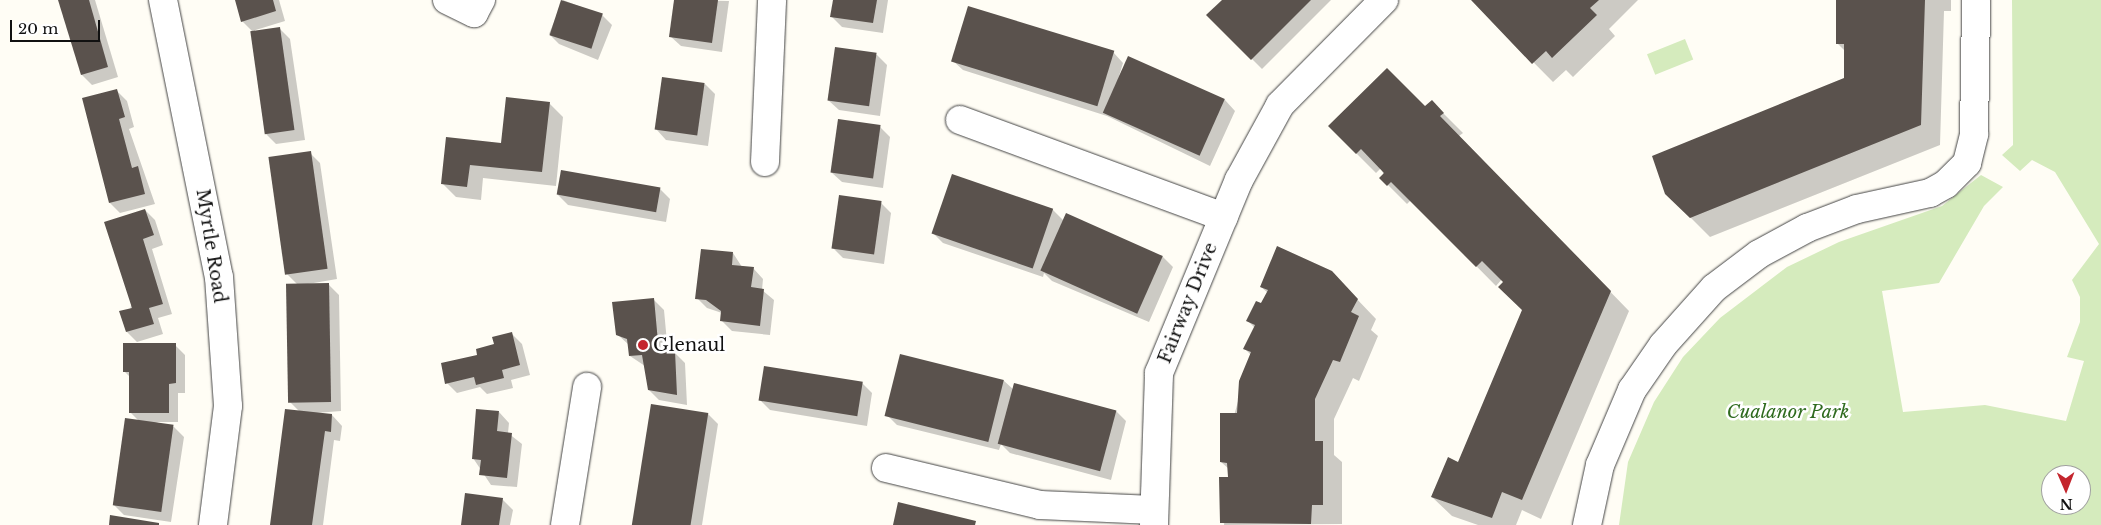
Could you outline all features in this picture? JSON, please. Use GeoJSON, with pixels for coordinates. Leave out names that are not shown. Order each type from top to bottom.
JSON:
{"type":"FeatureCollection","features":[{"type":"Feature","properties":{"kind":"street","name":"Myrtle Road"},"geometry":{"type":"LineString","coordinates":[[163,0],[219,277],[228,406],[213,525]]}},
{"type":"Feature","properties":{"kind":"street"},"geometry":{"type":"LineString","coordinates":[[447,0],[474,13],[481,0]]}},
{"type":"Feature","properties":{"kind":"street"},"geometry":{"type":"LineString","coordinates":[[765,162],[772,0]]}},
{"type":"Feature","properties":{"kind":"street","name":"Fairway Drive"},"geometry":{"type":"LineString","coordinates":[[886,468],[1040,505],[1154,517],[1159,373],[1256,141],[1280,106],[1384,0]]}},
{"type":"Feature","properties":{"kind":"street"},"geometry":{"type":"LineString","coordinates":[[1587,525],[1600,465],[1632,390],[1663,345],[1714,288],[1759,254],[1807,228],[1946,184],[1967,162],[1974,134],[1976,0]]}},
{"type":"Feature","properties":{"kind":"street"},"geometry":{"type":"LineString","coordinates":[[960,120],[1224,216]]}},
{"type":"Feature","properties":{"kind":"street"},"geometry":{"type":"LineString","coordinates":[[564,525],[587,387]]}},
{"type":"Feature","properties":{"kind":"green space","name":"Cualanor Park"},"geometry":{"type":"Polygon","coordinates":[[[2012,0],[2101,0],[2101,525],[1619,525],[1628,462],[1654,402],[1683,357],[1720,318],[1787,267],[1839,242],[1942,206],[1981,175],[2003,187],[1984,206],[1939,283],[1882,291],[1903,412],[1985,405],[2066,421],[2084,361],[2067,357],[2080,322],[2080,297],[2072,280],[2099,244],[2055,172],[2032,160],[2020,171],[2002,155],[2013,145],[2012,0]]]}},
{"type":"Feature","properties":{"kind":"green space"},"geometry":{"type":"Polygon","coordinates":[[[1685,39],[1693,59],[1655,75],[1647,54],[1685,39]]]}},
{"type":"Feature","properties":{"kind":"building"},"geometry":{"type":"Polygon","coordinates":[[[58,0],[89,0],[108,67],[81,75],[58,0]]]}},
{"type":"Feature","properties":{"kind":"building"},"geometry":{"type":"Polygon","coordinates":[[[235,0],[273,0],[276,11],[241,22],[235,0]]]}},
{"type":"Feature","properties":{"kind":"building"},"geometry":{"type":"Polygon","coordinates":[[[561,0],[603,14],[591,49],[550,35],[561,0]]]}},
{"type":"Feature","properties":{"kind":"building"},"geometry":{"type":"Polygon","coordinates":[[[674,0],[718,0],[712,43],[669,37],[674,0]]]}},
{"type":"Feature","properties":{"kind":"building"},"geometry":{"type":"Polygon","coordinates":[[[833,0],[877,0],[873,23],[830,17],[833,0]]]}},
{"type":"Feature","properties":{"kind":"building"},"geometry":{"type":"Polygon","coordinates":[[[1222,0],[1311,0],[1251,60],[1206,15],[1222,0]]]}},
{"type":"Feature","properties":{"kind":"building"},"geometry":{"type":"Polygon","coordinates":[[[1471,0],[1599,0],[1590,8],[1597,15],[1552,58],[1546,51],[1532,64],[1471,0]]]}},
{"type":"Feature","properties":{"kind":"building"},"geometry":{"type":"Polygon","coordinates":[[[1836,0],[1925,0],[1921,125],[1690,218],[1665,194],[1652,156],[1844,78],[1844,44],[1836,44],[1836,0]]]}},
{"type":"Feature","properties":{"kind":"building"},"geometry":{"type":"Polygon","coordinates":[[[968,6],[1114,51],[1097,106],[951,61],[968,6]]]}},
{"type":"Feature","properties":{"kind":"building"},"geometry":{"type":"Polygon","coordinates":[[[280,27],[294,130],[265,134],[250,31],[280,27]]]}},
{"type":"Feature","properties":{"kind":"building"},"geometry":{"type":"Polygon","coordinates":[[[835,47],[877,53],[869,106],[827,100],[835,47]]]}},
{"type":"Feature","properties":{"kind":"building"},"geometry":{"type":"Polygon","coordinates":[[[1128,56],[1225,99],[1200,156],[1103,113],[1128,56]]]}},
{"type":"Feature","properties":{"kind":"building"},"geometry":{"type":"Polygon","coordinates":[[[1387,68],[1425,106],[1432,100],[1444,113],[1440,116],[1611,291],[1522,500],[1502,492],[1492,518],[1431,497],[1448,457],[1458,462],[1522,310],[1498,287],[1503,282],[1482,261],[1476,267],[1391,182],[1387,186],[1379,178],[1384,173],[1361,149],[1356,154],[1328,126],[1387,68]]]}},
{"type":"Feature","properties":{"kind":"building"},"geometry":{"type":"Polygon","coordinates":[[[662,77],[705,83],[697,135],[655,129],[662,77]]]}},
{"type":"Feature","properties":{"kind":"building"},"geometry":{"type":"Polygon","coordinates":[[[117,89],[125,117],[119,119],[132,168],[138,166],[145,194],[109,203],[82,98],[117,89]]]}},
{"type":"Feature","properties":{"kind":"building"},"geometry":{"type":"Polygon","coordinates":[[[506,97],[550,102],[542,172],[470,165],[467,187],[441,184],[446,137],[501,143],[506,97]]]}},
{"type":"Feature","properties":{"kind":"building"},"geometry":{"type":"Polygon","coordinates":[[[838,119],[881,125],[873,178],[830,172],[838,119]]]}},
{"type":"Feature","properties":{"kind":"building"},"geometry":{"type":"Polygon","coordinates":[[[311,151],[328,269],[285,275],[268,157],[311,151]]]}},
{"type":"Feature","properties":{"kind":"building"},"geometry":{"type":"Polygon","coordinates":[[[561,170],[660,188],[656,212],[557,195],[561,170]]]}},
{"type":"Feature","properties":{"kind":"building"},"geometry":{"type":"Polygon","coordinates":[[[952,174],[1053,209],[1033,268],[931,234],[952,174]]]}},
{"type":"Feature","properties":{"kind":"building"},"geometry":{"type":"Polygon","coordinates":[[[839,195],[882,201],[874,254],[831,248],[839,195]]]}},
{"type":"Feature","properties":{"kind":"building"},"geometry":{"type":"Polygon","coordinates":[[[145,209],[154,235],[143,239],[163,304],[149,308],[154,324],[126,332],[119,311],[132,308],[104,222],[145,209]]]}},
{"type":"Feature","properties":{"kind":"building"},"geometry":{"type":"Polygon","coordinates":[[[1066,213],[1163,256],[1137,314],[1040,271],[1066,213]]]}},
{"type":"Feature","properties":{"kind":"building"},"geometry":{"type":"Polygon","coordinates":[[[1277,246],[1332,271],[1358,299],[1351,312],[1359,316],[1340,362],[1333,360],[1315,399],[1315,441],[1323,441],[1323,505],[1312,505],[1311,524],[1220,523],[1219,477],[1228,477],[1227,463],[1220,462],[1220,413],[1237,413],[1239,381],[1251,352],[1243,349],[1255,325],[1246,321],[1256,301],[1261,303],[1268,290],[1260,287],[1277,246]]]}},
{"type":"Feature","properties":{"kind":"building"},"geometry":{"type":"Polygon","coordinates":[[[701,249],[733,252],[732,265],[754,267],[751,287],[764,289],[760,326],[720,321],[721,311],[706,300],[695,299],[701,249]]]}},
{"type":"Feature","properties":{"kind":"building"},"geometry":{"type":"Polygon","coordinates":[[[329,283],[331,402],[288,403],[286,284],[329,283]]]}},
{"type":"Feature","properties":{"kind":"building","name":"Glenaul"},"geometry":{"type":"Polygon","coordinates":[[[654,298],[659,353],[675,351],[677,395],[648,390],[642,355],[629,356],[627,339],[616,335],[612,302],[654,298]]]}},
{"type":"Feature","properties":{"kind":"building"},"geometry":{"type":"Polygon","coordinates":[[[512,332],[520,365],[502,370],[504,378],[476,385],[474,377],[445,384],[441,363],[477,355],[476,349],[494,344],[492,337],[512,332]]]}},
{"type":"Feature","properties":{"kind":"building"},"geometry":{"type":"Polygon","coordinates":[[[123,343],[176,343],[176,383],[169,384],[169,413],[129,413],[129,372],[123,372],[123,343]]]}},
{"type":"Feature","properties":{"kind":"building"},"geometry":{"type":"Polygon","coordinates":[[[900,354],[1004,380],[988,442],[885,416],[900,354]]]}},
{"type":"Feature","properties":{"kind":"building"},"geometry":{"type":"Polygon","coordinates":[[[764,366],[863,382],[857,416],[759,401],[764,366]]]}},
{"type":"Feature","properties":{"kind":"building"},"geometry":{"type":"Polygon","coordinates":[[[1014,383],[1116,410],[1100,471],[998,444],[1014,383]]]}},
{"type":"Feature","properties":{"kind":"building"},"geometry":{"type":"Polygon","coordinates":[[[651,404],[708,413],[691,525],[632,525],[651,404]]]}},
{"type":"Feature","properties":{"kind":"building"},"geometry":{"type":"Polygon","coordinates":[[[285,409],[332,414],[331,432],[325,431],[312,525],[270,525],[285,409]]]}},
{"type":"Feature","properties":{"kind":"building"},"geometry":{"type":"Polygon","coordinates":[[[476,409],[499,411],[497,431],[512,433],[507,478],[479,475],[481,460],[472,459],[476,409]]]}},
{"type":"Feature","properties":{"kind":"building"},"geometry":{"type":"Polygon","coordinates":[[[125,418],[174,425],[161,512],[113,505],[125,418]]]}},
{"type":"Feature","properties":{"kind":"building"},"geometry":{"type":"Polygon","coordinates":[[[465,493],[503,498],[499,525],[461,525],[465,493]]]}},
{"type":"Feature","properties":{"kind":"building"},"geometry":{"type":"Polygon","coordinates":[[[898,502],[976,521],[975,525],[893,525],[898,502]]]}},
{"type":"Feature","properties":{"kind":"building"},"geometry":{"type":"Polygon","coordinates":[[[110,515],[159,523],[159,525],[109,525],[110,515]]]}},
{"type":"Feature","properties":{"kind":"place","name":"Glenaul"},"geometry":{"type":"Point","coordinates":[643,345]}}]}
